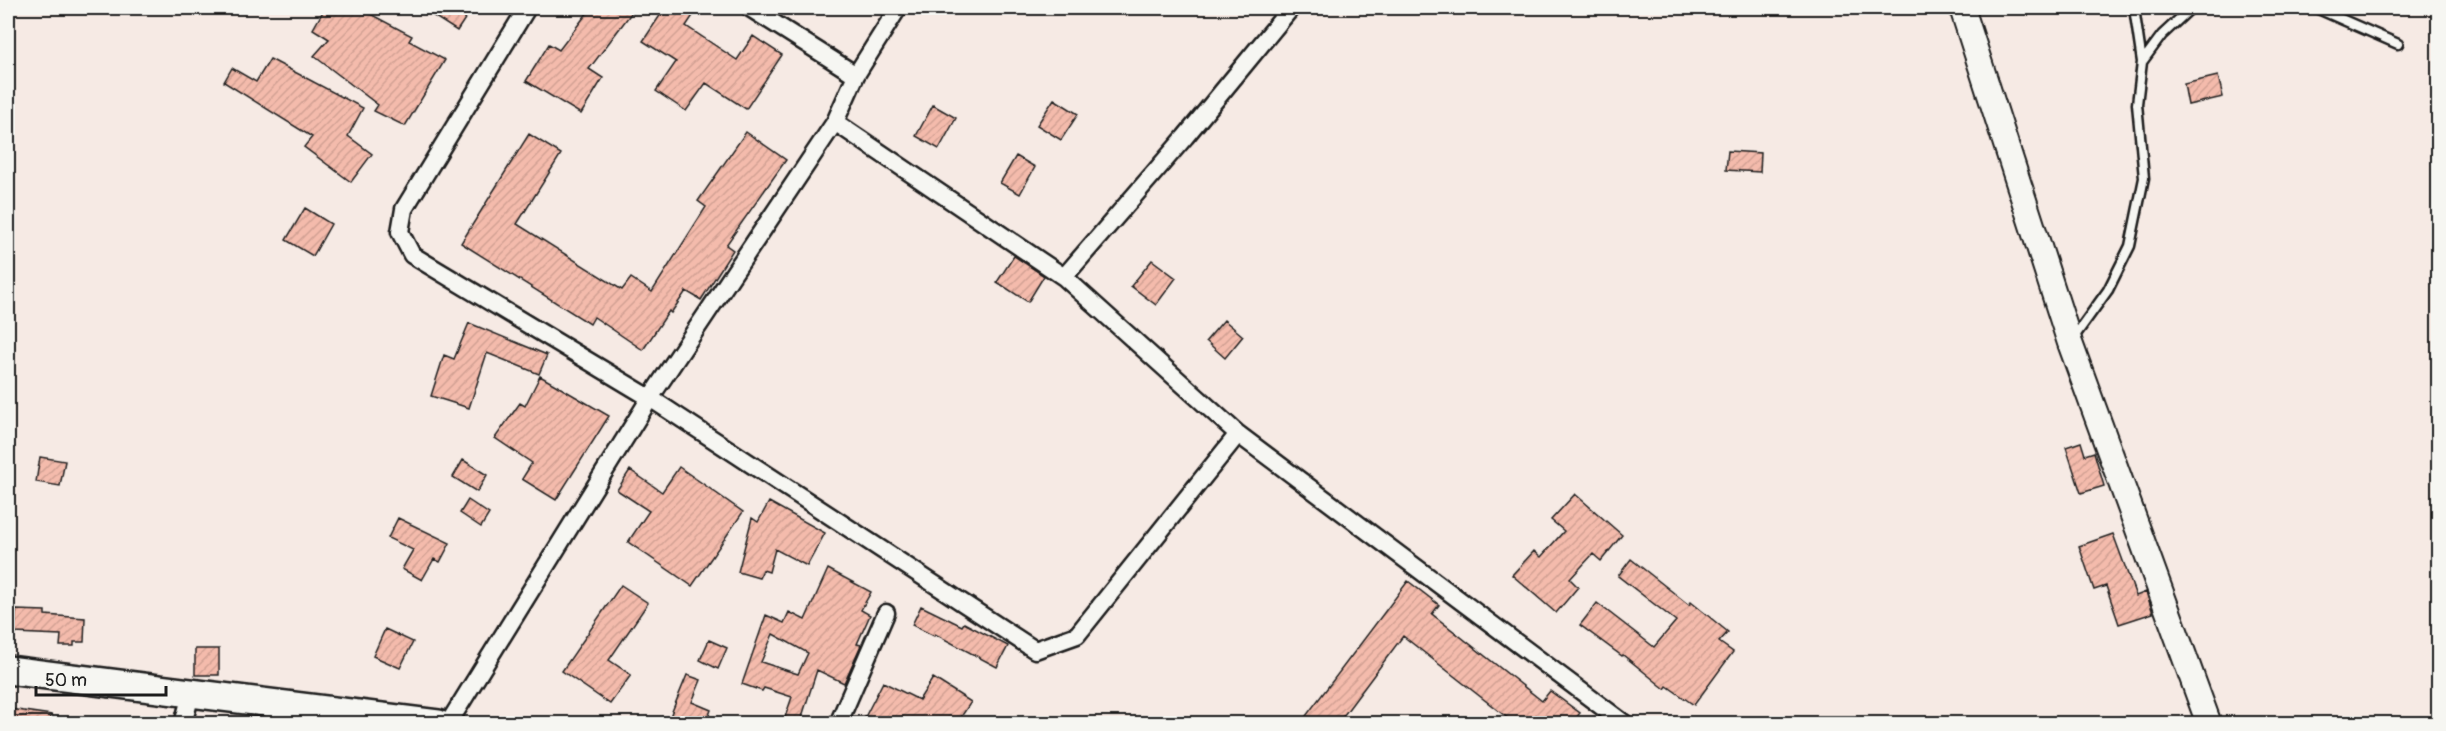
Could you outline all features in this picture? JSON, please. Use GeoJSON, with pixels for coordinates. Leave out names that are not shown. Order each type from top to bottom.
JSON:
{"type":"FeatureCollection","features":[{"type":"Feature","properties":{"kind":"main road"},"geometry":{"type":"LineString","coordinates":[[1962,8],[2070,343],[2209,723]]}},
{"type":"Feature","properties":{"kind":"main road"},"geometry":{"type":"LineString","coordinates":[[8,670],[372,719],[438,723]]}},
{"type":"Feature","properties":{"kind":"street"},"geometry":{"type":"LineString","coordinates":[[527,8],[404,209],[400,232],[412,255],[650,398],[1035,650],[1077,635],[1238,434]]}},
{"type":"Feature","properties":{"kind":"street"},"geometry":{"type":"LineString","coordinates":[[750,8],[856,75]]}},
{"type":"Feature","properties":{"kind":"street"},"geometry":{"type":"LineString","coordinates":[[448,723],[650,398],[835,122],[856,75],[898,8]]}},
{"type":"Feature","properties":{"kind":"street"},"geometry":{"type":"LineString","coordinates":[[1064,277],[1292,8]]}},
{"type":"Feature","properties":{"kind":"street"},"geometry":{"type":"LineString","coordinates":[[835,122],[1064,277],[1238,434],[1625,723]]}},
{"type":"Feature","properties":{"kind":"street"},"geometry":{"type":"LineString","coordinates":[[838,723],[886,613]]}},
{"type":"Feature","properties":{"kind":"street"},"geometry":{"type":"LineString","coordinates":[[183,723],[190,694]]}},
{"type":"Feature","properties":{"kind":"lane"},"geometry":{"type":"LineString","coordinates":[[2070,343],[2108,290],[2130,246],[2144,178],[2138,104],[2142,62],[2134,8]]}},
{"type":"Feature","properties":{"kind":"lane"},"geometry":{"type":"LineString","coordinates":[[2142,62],[2162,35],[2191,8]]}},
{"type":"Feature","properties":{"kind":"lane"},"geometry":{"type":"LineString","coordinates":[[2316,8],[2398,44]]}},
{"type":"Feature","properties":{"kind":"building"},"geometry":{"type":"Polygon","coordinates":[[[325,8],[359,8],[412,36],[409,41],[445,60],[405,126],[374,111],[378,105],[314,56],[329,39],[313,29],[325,8]]]}},
{"type":"Feature","properties":{"kind":"building"},"geometry":{"type":"Polygon","coordinates":[[[421,8],[472,8],[457,31],[421,8]]]}},
{"type":"Feature","properties":{"kind":"building"},"geometry":{"type":"Polygon","coordinates":[[[591,8],[635,8],[589,69],[603,78],[581,114],[526,81],[549,44],[559,50],[591,8]]]}},
{"type":"Feature","properties":{"kind":"building"},"geometry":{"type":"Polygon","coordinates":[[[665,8],[698,8],[686,26],[737,60],[753,36],[782,55],[746,109],[706,83],[686,111],[656,91],[676,62],[643,41],[665,8]]]}},
{"type":"Feature","properties":{"kind":"building"},"geometry":{"type":"Polygon","coordinates":[[[270,59],[363,108],[348,136],[372,154],[351,182],[304,147],[312,137],[224,82],[232,68],[256,82],[270,59]]]}},
{"type":"Feature","properties":{"kind":"building"},"geometry":{"type":"Polygon","coordinates":[[[2218,76],[2223,97],[2188,105],[2184,84],[2218,76]]]}},
{"type":"Feature","properties":{"kind":"building"},"geometry":{"type":"Polygon","coordinates":[[[1054,99],[1078,114],[1061,140],[1037,125],[1054,99]]]}},
{"type":"Feature","properties":{"kind":"building"},"geometry":{"type":"Polygon","coordinates":[[[933,105],[956,118],[939,149],[916,136],[933,105]]]}},
{"type":"Feature","properties":{"kind":"building"},"geometry":{"type":"Polygon","coordinates":[[[746,132],[786,160],[726,245],[733,250],[701,300],[686,291],[671,313],[669,311],[643,350],[594,317],[590,324],[461,243],[529,134],[561,154],[517,224],[622,290],[631,278],[652,292],[706,207],[698,201],[746,132]]]}},
{"type":"Feature","properties":{"kind":"building"},"geometry":{"type":"Polygon","coordinates":[[[1728,151],[1761,153],[1760,172],[1726,170],[1728,151]]]}},
{"type":"Feature","properties":{"kind":"building"},"geometry":{"type":"Polygon","coordinates":[[[1016,156],[1035,167],[1020,194],[1000,183],[1016,156]]]}},
{"type":"Feature","properties":{"kind":"building"},"geometry":{"type":"Polygon","coordinates":[[[305,208],[331,224],[313,256],[286,240],[305,208]]]}},
{"type":"Feature","properties":{"kind":"building"},"geometry":{"type":"Polygon","coordinates":[[[1014,256],[1044,276],[1028,302],[997,282],[1014,256]]]}},
{"type":"Feature","properties":{"kind":"building"},"geometry":{"type":"Polygon","coordinates":[[[1152,260],[1176,278],[1156,305],[1131,286],[1152,260]]]}},
{"type":"Feature","properties":{"kind":"building"},"geometry":{"type":"Polygon","coordinates":[[[1224,320],[1243,336],[1225,358],[1206,341],[1224,320]]]}},
{"type":"Feature","properties":{"kind":"building"},"geometry":{"type":"Polygon","coordinates":[[[469,323],[547,355],[539,374],[487,353],[469,408],[431,396],[444,355],[454,359],[469,323]]]}},
{"type":"Feature","properties":{"kind":"building"},"geometry":{"type":"Polygon","coordinates":[[[540,376],[609,416],[556,500],[522,479],[532,463],[495,438],[520,403],[525,406],[540,376]]]}},
{"type":"Feature","properties":{"kind":"building"},"geometry":{"type":"Polygon","coordinates":[[[2081,442],[2085,455],[2094,452],[2104,486],[2081,493],[2066,447],[2081,442]]]}},
{"type":"Feature","properties":{"kind":"building"},"geometry":{"type":"Polygon","coordinates":[[[40,457],[65,461],[60,486],[36,482],[40,457]]]}},
{"type":"Feature","properties":{"kind":"building"},"geometry":{"type":"Polygon","coordinates":[[[463,460],[487,475],[477,492],[453,477],[463,460]]]}},
{"type":"Feature","properties":{"kind":"building"},"geometry":{"type":"Polygon","coordinates":[[[679,467],[743,512],[692,586],[628,542],[649,511],[617,490],[630,470],[662,492],[679,467]]]}},
{"type":"Feature","properties":{"kind":"building"},"geometry":{"type":"Polygon","coordinates":[[[1575,494],[1622,535],[1601,561],[1593,554],[1570,579],[1578,587],[1556,613],[1512,575],[1534,551],[1541,557],[1564,531],[1551,520],[1575,494]]]}},
{"type":"Feature","properties":{"kind":"building"},"geometry":{"type":"Polygon","coordinates":[[[468,500],[489,514],[481,527],[460,513],[468,500]]]}},
{"type":"Feature","properties":{"kind":"building"},"geometry":{"type":"Polygon","coordinates":[[[769,502],[825,533],[807,566],[775,549],[769,572],[763,570],[759,578],[738,572],[752,518],[758,522],[769,502]]]}},
{"type":"Feature","properties":{"kind":"building"},"geometry":{"type":"Polygon","coordinates":[[[398,518],[450,543],[440,562],[434,559],[422,580],[402,569],[413,550],[388,538],[398,518]]]}},
{"type":"Feature","properties":{"kind":"building"},"geometry":{"type":"Polygon","coordinates":[[[2113,534],[2136,596],[2146,592],[2153,613],[2119,624],[2106,586],[2094,590],[2079,546],[2113,534]]]}},
{"type":"Feature","properties":{"kind":"building"},"geometry":{"type":"Polygon","coordinates":[[[1631,559],[1689,605],[1691,602],[1728,632],[1719,642],[1733,652],[1694,705],[1667,686],[1665,689],[1623,655],[1580,625],[1597,603],[1654,647],[1676,621],[1618,576],[1631,559]]]}},
{"type":"Feature","properties":{"kind":"building"},"geometry":{"type":"Polygon","coordinates":[[[828,569],[871,592],[861,610],[870,615],[857,644],[861,645],[844,683],[817,670],[800,723],[783,723],[792,697],[742,684],[766,615],[784,623],[789,612],[805,620],[828,569]],[[773,634],[761,662],[798,674],[808,653],[773,634]]]}},
{"type":"Feature","properties":{"kind":"building"},"geometry":{"type":"Polygon","coordinates":[[[1408,581],[1439,605],[1432,614],[1542,701],[1550,691],[1580,713],[1572,723],[1514,723],[1403,636],[1338,723],[1316,723],[1306,716],[1408,581]]]}},
{"type":"Feature","properties":{"kind":"building"},"geometry":{"type":"Polygon","coordinates":[[[621,585],[648,603],[609,660],[631,675],[610,704],[562,671],[621,585]]]}},
{"type":"Feature","properties":{"kind":"building"},"geometry":{"type":"Polygon","coordinates":[[[921,606],[962,626],[964,623],[1008,646],[997,667],[935,634],[934,636],[912,625],[921,606]]]}},
{"type":"Feature","properties":{"kind":"building"},"geometry":{"type":"Polygon","coordinates":[[[16,610],[45,611],[45,615],[85,618],[84,642],[74,642],[74,646],[60,646],[61,635],[15,633],[16,610]]]}},
{"type":"Feature","properties":{"kind":"building"},"geometry":{"type":"Polygon","coordinates":[[[385,629],[413,642],[400,668],[373,656],[385,629]]]}},
{"type":"Feature","properties":{"kind":"building"},"geometry":{"type":"Polygon","coordinates":[[[709,640],[727,648],[718,669],[700,660],[709,640]]]}},
{"type":"Feature","properties":{"kind":"building"},"geometry":{"type":"Polygon","coordinates":[[[195,649],[219,649],[219,675],[195,675],[195,649]]]}},
{"type":"Feature","properties":{"kind":"building"},"geometry":{"type":"Polygon","coordinates":[[[687,675],[701,680],[692,702],[711,710],[706,723],[670,723],[671,714],[687,675]]]}},
{"type":"Feature","properties":{"kind":"building"},"geometry":{"type":"Polygon","coordinates":[[[933,678],[971,702],[957,723],[862,723],[883,682],[919,700],[933,678]]]}},
{"type":"Feature","properties":{"kind":"building"},"geometry":{"type":"Polygon","coordinates":[[[10,709],[51,715],[50,723],[8,723],[10,709]]]}}]}
